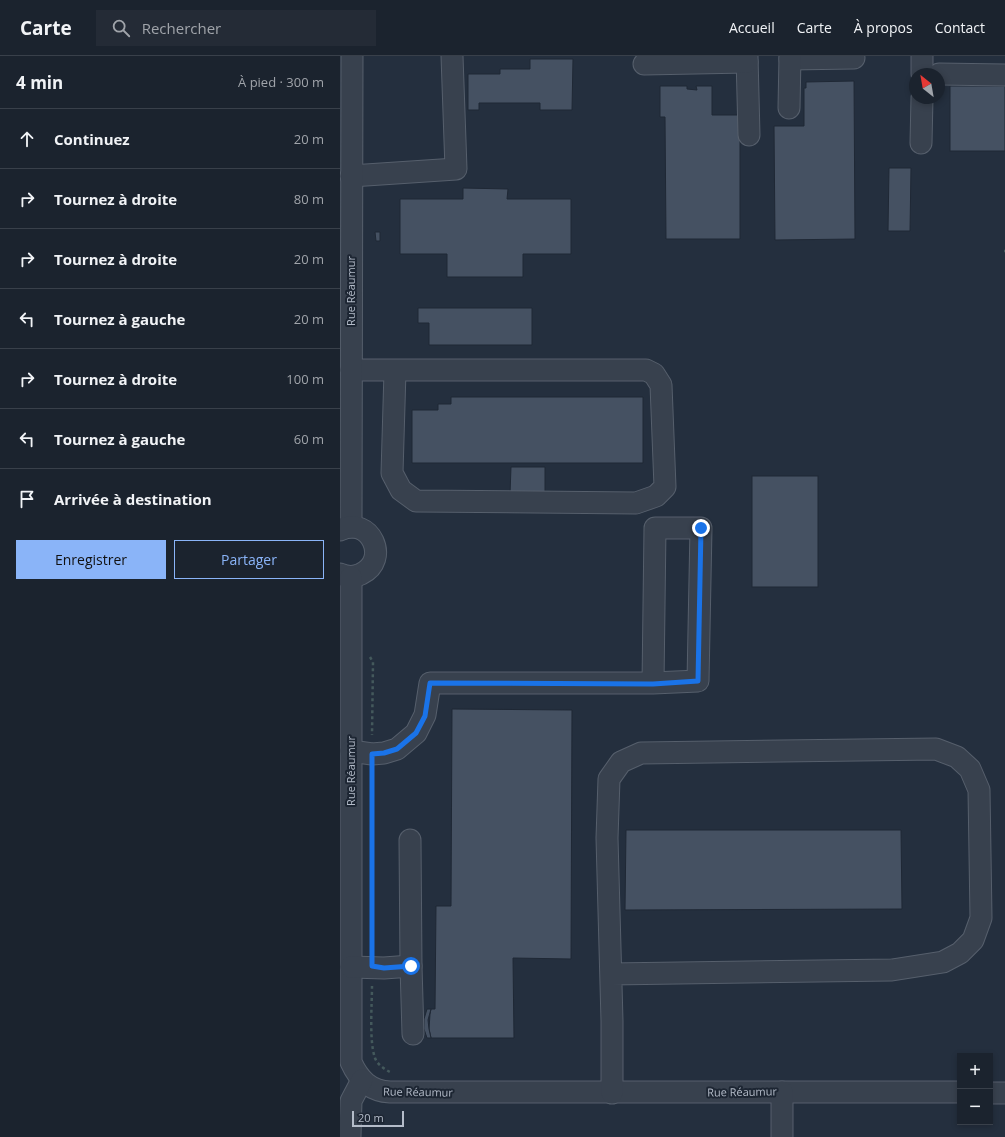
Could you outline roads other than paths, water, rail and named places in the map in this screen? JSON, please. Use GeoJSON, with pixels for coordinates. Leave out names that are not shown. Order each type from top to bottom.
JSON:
{"type":"FeatureCollection","features":[{"type":"Feature","properties":{"kind":"street","name":"Rue Réaumur"},"geometry":{"type":"LineString","coordinates":[[352,56],[351,370],[346,528],[359,528],[366,531],[372,537],[376,552],[375,559],[366,572],[359,575],[346,575],[351,657],[351,1062],[357,1075],[379,1092],[957,1092]]}},
{"type":"Feature","properties":{"kind":"street"},"geometry":{"type":"LineString","coordinates":[[351,176],[456,169],[452,56]]}},
{"type":"Feature","properties":{"kind":"street"},"geometry":{"type":"LineString","coordinates":[[922,56],[922,68]]}},
{"type":"Feature","properties":{"kind":"street"},"geometry":{"type":"LineString","coordinates":[[789,108],[790,58],[854,58]]}},
{"type":"Feature","properties":{"kind":"street"},"geometry":{"type":"LineString","coordinates":[[644,64],[747,59],[749,135]]}},
{"type":"Feature","properties":{"kind":"street"},"geometry":{"type":"LineString","coordinates":[[945,74],[1005,75]]}},
{"type":"Feature","properties":{"kind":"street"},"geometry":{"type":"LineString","coordinates":[[921,143],[922,104]]}},
{"type":"Feature","properties":{"kind":"street"},"geometry":{"type":"LineString","coordinates":[[351,370],[646,370],[654,374],[661,385],[665,487],[656,496],[636,503],[416,501],[401,490],[392,473],[395,371]]}},
{"type":"Feature","properties":{"kind":"street"},"geometry":{"type":"LineString","coordinates":[[351,751],[372,754],[384,753],[397,749],[416,733],[425,716],[430,683],[653,684],[698,681],[701,528],[655,528],[653,684]]}},
{"type":"Feature","properties":{"kind":"street"},"geometry":{"type":"LineString","coordinates":[[611,974],[892,970],[943,962],[960,953],[973,940],[981,918],[979,790],[970,769],[957,757],[936,749],[641,753],[621,762],[609,779],[607,838],[611,974],[612,1092]]}},
{"type":"Feature","properties":{"kind":"street"},"geometry":{"type":"LineString","coordinates":[[410,840],[413,1034]]}},
{"type":"Feature","properties":{"kind":"street"},"geometry":{"type":"LineString","coordinates":[[351,967],[372,966],[384,968],[411,966]]}},
{"type":"Feature","properties":{"kind":"street"},"geometry":{"type":"LineString","coordinates":[[350,1137],[351,1101],[362,1080]]}},
{"type":"Feature","properties":{"kind":"street"},"geometry":{"type":"LineString","coordinates":[[782,1092],[782,1137]]}},
{"type":"Feature","properties":{"kind":"street"},"geometry":{"type":"LineString","coordinates":[[993,1093],[1005,1093]]}}]}
